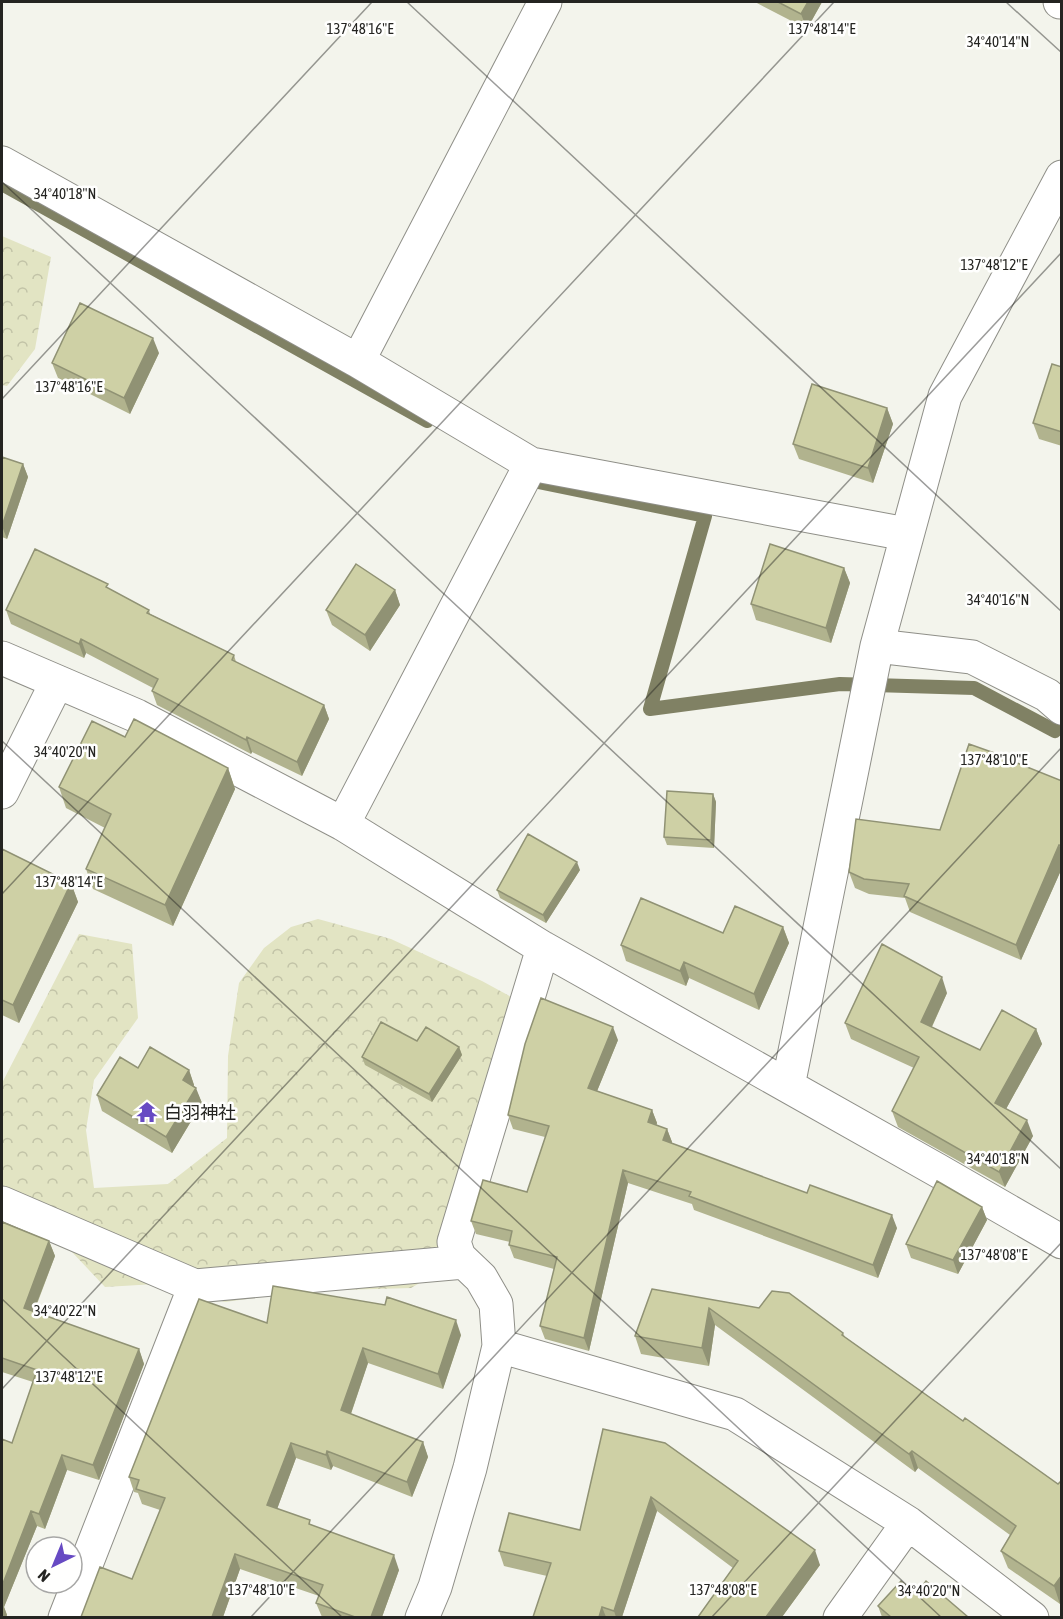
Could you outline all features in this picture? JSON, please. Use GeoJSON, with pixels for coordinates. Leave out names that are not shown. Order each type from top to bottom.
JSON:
{"type":"FeatureCollection","features":[{"type":"Feature","properties":{"kind":"street"},"geometry":{"type":"LineString","coordinates":[[358,361],[545,2]]}},
{"type":"Feature","properties":{"kind":"street"},"geometry":{"type":"LineString","coordinates":[[2,163],[358,361],[531,464],[906,534]]}},
{"type":"Feature","properties":{"kind":"street"},"geometry":{"type":"LineString","coordinates":[[788,1086],[877,646],[945,396],[1062,177]]}},
{"type":"Feature","properties":{"kind":"street"},"geometry":{"type":"LineString","coordinates":[[343,824],[531,464]]}},
{"type":"Feature","properties":{"kind":"street"},"geometry":{"type":"LineString","coordinates":[[877,646],[972,657],[1047,695],[1062,708]]}},
{"type":"Feature","properties":{"kind":"street"},"geometry":{"type":"LineString","coordinates":[[2,658],[137,716],[343,824],[543,948],[1062,1242]]}},
{"type":"Feature","properties":{"kind":"street"},"geometry":{"type":"LineString","coordinates":[[2,792],[57,682]]}},
{"type":"Feature","properties":{"kind":"street"},"geometry":{"type":"LineString","coordinates":[[422,1617],[435,1587],[470,1468],[499,1346],[496,1304],[481,1278],[459,1257],[454,1242],[543,948]]}},
{"type":"Feature","properties":{"kind":"street"},"geometry":{"type":"LineString","coordinates":[[2,1203],[195,1286],[464,1263]]}},
{"type":"Feature","properties":{"kind":"street"},"geometry":{"type":"LineString","coordinates":[[65,1617],[195,1286]]}},
{"type":"Feature","properties":{"kind":"street"},"geometry":{"type":"LineString","coordinates":[[499,1346],[735,1414],[908,1523],[1032,1617]]}},
{"type":"Feature","properties":{"kind":"street"},"geometry":{"type":"LineString","coordinates":[[840,1617],[908,1523]]}},
{"type":"Feature","properties":{"kind":"green space"},"geometry":{"type":"Polygon","coordinates":[[[2,236],[51,257],[35,349],[7,386],[2,385],[2,236]]]}},
{"type":"Feature","properties":{"kind":"green space"},"geometry":{"type":"Polygon","coordinates":[[[318,919],[391,939],[482,981],[513,998],[444,1269],[411,1288],[306,1291],[225,1302],[156,1284],[105,1287],[72,1252],[2,1206],[2,1083],[79,934],[132,944],[138,1018],[94,1080],[86,1130],[94,1188],[168,1184],[227,1138],[228,1056],[239,983],[264,948],[291,927],[318,919]]]}},
{"type":"Feature","properties":{"kind":"building"},"geometry":{"type":"Polygon","coordinates":[[[778,2],[808,2],[801,14],[778,2]]]}},
{"type":"Feature","properties":{"kind":"building"},"geometry":{"type":"Polygon","coordinates":[[[80,303],[153,338],[124,398],[52,363],[80,303]]]}},
{"type":"Feature","properties":{"kind":"building"},"geometry":{"type":"Polygon","coordinates":[[[1052,364],[1062,367],[1062,432],[1033,423],[1052,364]]]}},
{"type":"Feature","properties":{"kind":"building"},"geometry":{"type":"Polygon","coordinates":[[[812,384],[887,408],[868,468],[793,444],[812,384]]]}},
{"type":"Feature","properties":{"kind":"building"},"geometry":{"type":"Polygon","coordinates":[[[2,457],[23,464],[2,526],[2,457]]]}},
{"type":"Feature","properties":{"kind":"building"},"geometry":{"type":"Polygon","coordinates":[[[770,544],[844,568],[826,628],[751,604],[770,544]]]}},
{"type":"Feature","properties":{"kind":"building"},"geometry":{"type":"Polygon","coordinates":[[[35,549],[108,584],[106,587],[149,610],[147,613],[234,655],[232,660],[324,705],[297,762],[247,737],[246,740],[152,691],[158,679],[81,639],[79,644],[6,610],[35,549]]]}},
{"type":"Feature","properties":{"kind":"building"},"geometry":{"type":"Polygon","coordinates":[[[356,564],[395,590],[365,635],[326,610],[356,564]]]}},
{"type":"Feature","properties":{"kind":"building"},"geometry":{"type":"Polygon","coordinates":[[[134,719],[228,768],[165,905],[86,869],[111,814],[59,787],[92,721],[125,737],[134,719]]]}},
{"type":"Feature","properties":{"kind":"building"},"geometry":{"type":"Polygon","coordinates":[[[969,744],[1017,761],[1017,763],[1062,781],[1062,846],[1059,845],[1016,945],[904,896],[909,884],[864,879],[849,872],[856,819],[940,830],[969,744]]]}},
{"type":"Feature","properties":{"kind":"building"},"geometry":{"type":"Polygon","coordinates":[[[667,791],[713,794],[711,840],[664,837],[667,791]]]}},
{"type":"Feature","properties":{"kind":"building"},"geometry":{"type":"Polygon","coordinates":[[[528,834],[577,862],[543,915],[497,890],[528,834]]]}},
{"type":"Feature","properties":{"kind":"building"},"geometry":{"type":"Polygon","coordinates":[[[2,849],[71,883],[13,1005],[2,1000],[2,849]]]}},
{"type":"Feature","properties":{"kind":"building"},"geometry":{"type":"Polygon","coordinates":[[[641,898],[723,933],[735,906],[783,927],[754,994],[684,962],[680,971],[621,945],[641,898]]]}},
{"type":"Feature","properties":{"kind":"building"},"geometry":{"type":"Polygon","coordinates":[[[882,944],[942,977],[921,1022],[980,1050],[1002,1010],[1036,1029],[995,1103],[1027,1120],[999,1172],[892,1111],[919,1057],[845,1023],[882,944]]]}},
{"type":"Feature","properties":{"kind":"building"},"geometry":{"type":"Polygon","coordinates":[[[541,998],[613,1027],[588,1088],[652,1110],[648,1122],[667,1129],[663,1140],[807,1193],[810,1185],[892,1215],[873,1265],[689,1196],[691,1192],[623,1170],[584,1338],[540,1326],[557,1257],[509,1245],[512,1231],[471,1221],[483,1180],[527,1192],[549,1126],[508,1115],[525,1044],[541,998]]]}},
{"type":"Feature","properties":{"kind":"building"},"geometry":{"type":"Polygon","coordinates":[[[381,1022],[417,1041],[426,1027],[459,1047],[429,1094],[362,1057],[381,1022]]]}},
{"type":"Feature","properties":{"kind":"building"},"geometry":{"type":"Polygon","coordinates":[[[150,1047],[189,1070],[183,1080],[196,1088],[166,1137],[97,1095],[120,1057],[138,1068],[150,1047]]]}},
{"type":"Feature","properties":{"kind":"building"},"geometry":{"type":"Polygon","coordinates":[[[937,1181],[982,1207],[953,1260],[906,1244],[937,1181]]]}},
{"type":"Feature","properties":{"kind":"building"},"geometry":{"type":"Polygon","coordinates":[[[2,1222],[49,1241],[24,1308],[139,1349],[93,1465],[62,1455],[39,1514],[31,1511],[2,1586],[2,1439],[12,1443],[37,1370],[2,1358],[2,1222]]]}},
{"type":"Feature","properties":{"kind":"building"},"geometry":{"type":"Polygon","coordinates":[[[273,1286],[385,1305],[387,1297],[456,1320],[438,1374],[363,1348],[341,1410],[423,1442],[407,1482],[327,1451],[326,1455],[291,1443],[267,1505],[310,1520],[309,1524],[394,1555],[371,1617],[355,1617],[316,1603],[323,1585],[235,1554],[212,1617],[81,1617],[100,1567],[132,1579],[165,1498],[136,1489],[139,1480],[129,1477],[199,1299],[267,1323],[273,1286]]]}},
{"type":"Feature","properties":{"kind":"building"},"geometry":{"type":"Polygon","coordinates":[[[652,1289],[759,1308],[772,1291],[789,1293],[843,1333],[842,1335],[963,1421],[965,1418],[1058,1484],[1062,1480],[1062,1575],[1054,1586],[1001,1551],[1016,1526],[912,1451],[909,1454],[709,1308],[702,1348],[635,1336],[652,1289]]]}},
{"type":"Feature","properties":{"kind":"building"},"geometry":{"type":"Polygon","coordinates":[[[603,1429],[665,1443],[815,1550],[766,1617],[698,1617],[738,1561],[651,1497],[614,1611],[602,1607],[599,1617],[533,1617],[551,1563],[499,1551],[509,1513],[580,1530],[603,1429]]]}},
{"type":"Feature","properties":{"kind":"building"},"geometry":{"type":"Polygon","coordinates":[[[901,1581],[916,1594],[926,1581],[968,1617],[891,1617],[878,1606],[901,1581]]]}},
{"type":"Feature","properties":{"kind":"waterway"},"geometry":{"type":"LineString","coordinates":[[2,184],[427,421]]}},
{"type":"Feature","properties":{"kind":"waterway"},"geometry":{"type":"LineString","coordinates":[[525,475],[538,482],[705,516],[650,709],[840,684],[974,688],[1055,731],[1062,723]]}},
{"type":"Feature","properties":{"kind":"place","name":"白羽神社"},"geometry":{"type":"Point","coordinates":[147,1112]}}]}
